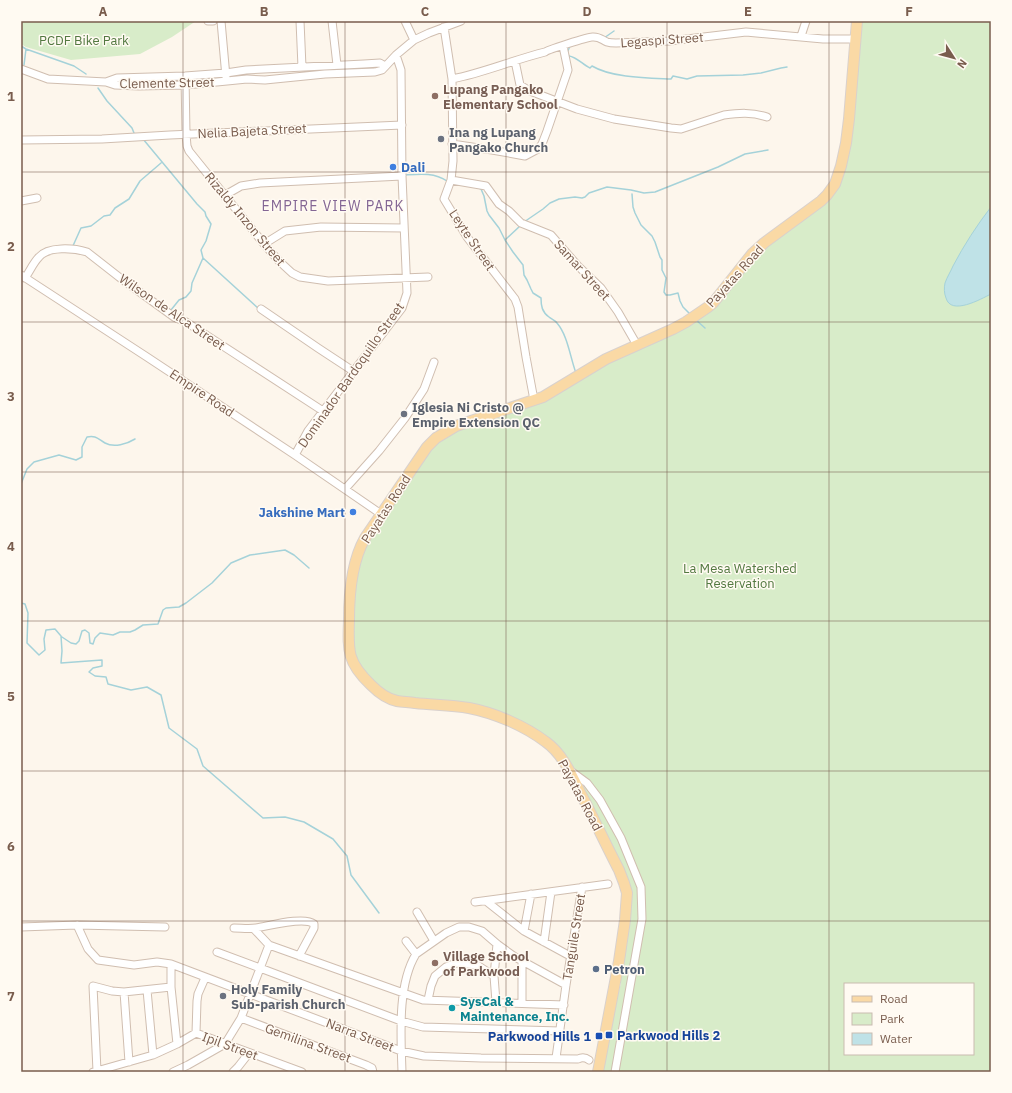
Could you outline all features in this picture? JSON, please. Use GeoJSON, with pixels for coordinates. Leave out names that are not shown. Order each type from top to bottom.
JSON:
{"type":"FeatureCollection","features":[{"type":"Feature","properties":{"kind":"main road","name":"Payatas Road"},"geometry":{"type":"LineString","coordinates":[[598,1072],[621,954],[625,920],[627,894],[619,870],[569,770],[557,752],[548,743],[532,733],[491,713],[451,705],[396,701],[378,691],[361,676],[354,665],[350,653],[349,640],[349,610],[357,558],[362,543],[381,514],[427,447],[436,438],[450,429],[463,424],[543,397],[606,359],[686,322],[708,308],[758,248],[815,206],[827,195],[837,178],[846,144],[856,21]]}},
{"type":"Feature","properties":{"kind":"street"},"geometry":{"type":"LineString","coordinates":[[208,21],[213,21]]}},
{"type":"Feature","properties":{"kind":"street"},"geometry":{"type":"LineString","coordinates":[[221,21],[227,81]]}},
{"type":"Feature","properties":{"kind":"street"},"geometry":{"type":"LineString","coordinates":[[300,21],[302,67]]}},
{"type":"Feature","properties":{"kind":"street"},"geometry":{"type":"LineString","coordinates":[[332,21],[337,65]]}},
{"type":"Feature","properties":{"kind":"street"},"geometry":{"type":"LineString","coordinates":[[405,21],[414,40]]}},
{"type":"Feature","properties":{"kind":"street","name":"Clemente Street"},"geometry":{"type":"LineString","coordinates":[[106,82],[115,85],[140,86],[186,85],[227,81],[265,80],[325,74],[376,72],[382,70],[396,55],[414,40],[461,21]]}},
{"type":"Feature","properties":{"kind":"street"},"geometry":{"type":"LineString","coordinates":[[801,36],[806,21]]}},
{"type":"Feature","properties":{"kind":"street","name":"Leyte Street"},"geometry":{"type":"LineString","coordinates":[[444,27],[452,79],[453,161],[451,180],[444,199],[467,238],[515,298],[518,307],[534,400]]}},
{"type":"Feature","properties":{"kind":"street","name":"Legaspi Street"},"geometry":{"type":"LineString","coordinates":[[452,79],[484,72],[592,37],[600,37],[608,42],[616,43],[670,41],[746,32],[823,39],[855,39]]}},
{"type":"Feature","properties":{"kind":"street"},"geometry":{"type":"LineString","coordinates":[[452,144],[525,156],[538,149],[542,144],[547,131],[568,70],[563,46]]}},
{"type":"Feature","properties":{"kind":"street","name":"Dominador Bardoquillo Street"},"geometry":{"type":"LineString","coordinates":[[295,455],[308,431],[353,370],[402,308],[407,293],[402,176],[401,70],[396,55]]}},
{"type":"Feature","properties":{"kind":"street"},"geometry":{"type":"LineString","coordinates":[[515,61],[520,85],[530,91],[577,109],[614,119],[671,128],[681,128],[730,114],[757,114],[767,117]]}},
{"type":"Feature","properties":{"kind":"street","name":"Clemente Street"},"geometry":{"type":"LineString","coordinates":[[106,82],[117,78],[186,76],[246,70],[380,63],[385,66]]}},
{"type":"Feature","properties":{"kind":"street"},"geometry":{"type":"LineString","coordinates":[[325,66],[325,74]]}},
{"type":"Feature","properties":{"kind":"street"},"geometry":{"type":"LineString","coordinates":[[293,68],[294,77]]}},
{"type":"Feature","properties":{"kind":"street"},"geometry":{"type":"LineString","coordinates":[[21,69],[48,79],[106,82]]}},
{"type":"Feature","properties":{"kind":"street","name":"Rizaldy Inzon Street"},"geometry":{"type":"LineString","coordinates":[[186,76],[186,134],[188,151],[264,244],[292,273],[320,280],[339,281],[428,277]]}},
{"type":"Feature","properties":{"kind":"street","name":"Nelia Bajeta Street"},"geometry":{"type":"LineString","coordinates":[[21,140],[102,139],[402,125]]}},
{"type":"Feature","properties":{"kind":"street"},"geometry":{"type":"LineString","coordinates":[[224,196],[242,186],[260,183],[402,176]]}},
{"type":"Feature","properties":{"kind":"street","name":"Samar Street"},"geometry":{"type":"LineString","coordinates":[[451,180],[486,186],[500,204],[521,223],[551,235],[578,266],[600,288],[618,312],[637,345]]}},
{"type":"Feature","properties":{"kind":"street"},"geometry":{"type":"LineString","coordinates":[[21,201],[37,198]]}},
{"type":"Feature","properties":{"kind":"street"},"geometry":{"type":"LineString","coordinates":[[264,244],[285,231],[309,228],[404,228]]}},
{"type":"Feature","properties":{"kind":"street","name":"Wilson de Alca Street"},"geometry":{"type":"LineString","coordinates":[[23,276],[39,256],[52,249],[87,252],[174,317],[186,322],[323,411]]}},
{"type":"Feature","properties":{"kind":"street","name":"Empire Road"},"geometry":{"type":"LineString","coordinates":[[23,276],[154,361],[381,514]]}},
{"type":"Feature","properties":{"kind":"street"},"geometry":{"type":"LineString","coordinates":[[261,309],[353,370]]}},
{"type":"Feature","properties":{"kind":"street"},"geometry":{"type":"LineString","coordinates":[[345,489],[379,451],[405,418],[424,389],[434,362]]}},
{"type":"Feature","properties":{"kind":"street"},"geometry":{"type":"LineString","coordinates":[[569,770],[587,783],[600,800],[621,838],[640,887],[642,919],[615,1072]]}},
{"type":"Feature","properties":{"kind":"street"},"geometry":{"type":"LineString","coordinates":[[474,902],[608,884]]}},
{"type":"Feature","properties":{"kind":"street","name":"Tanguile Street"},"geometry":{"type":"LineString","coordinates":[[556,1058],[570,956],[582,887]]}},
{"type":"Feature","properties":{"kind":"street"},"geometry":{"type":"LineString","coordinates":[[544,942],[551,892]]}},
{"type":"Feature","properties":{"kind":"street"},"geometry":{"type":"LineString","coordinates":[[524,931],[531,894]]}},
{"type":"Feature","properties":{"kind":"street"},"geometry":{"type":"LineString","coordinates":[[486,900],[524,931],[570,956]]}},
{"type":"Feature","properties":{"kind":"street"},"geometry":{"type":"LineString","coordinates":[[417,912],[434,941]]}},
{"type":"Feature","properties":{"kind":"street"},"geometry":{"type":"LineString","coordinates":[[234,928],[254,929],[283,923],[311,922],[314,924],[314,928],[299,956]]}},
{"type":"Feature","properties":{"kind":"street"},"geometry":{"type":"LineString","coordinates":[[21,927],[77,925],[166,927]]}},
{"type":"Feature","properties":{"kind":"street","name":"Narra Street"},"geometry":{"type":"LineString","coordinates":[[77,925],[88,949],[98,960],[134,965],[157,962],[171,964],[401,1051],[424,1056],[578,1059],[586,1057],[590,1060],[600,1061]]}},
{"type":"Feature","properties":{"kind":"street"},"geometry":{"type":"LineString","coordinates":[[402,1072],[401,1021],[404,992],[410,964],[416,954],[434,941],[459,927],[469,927],[482,931],[515,957],[566,985]]}},
{"type":"Feature","properties":{"kind":"street"},"geometry":{"type":"LineString","coordinates":[[254,929],[269,945],[423,1000],[564,1005]]}},
{"type":"Feature","properties":{"kind":"street"},"geometry":{"type":"LineString","coordinates":[[406,941],[416,954]]}},
{"type":"Feature","properties":{"kind":"street"},"geometry":{"type":"LineString","coordinates":[[496,1002],[494,976],[497,944]]}},
{"type":"Feature","properties":{"kind":"street"},"geometry":{"type":"LineString","coordinates":[[173,1072],[225,1044],[241,1018],[269,945]]}},
{"type":"Feature","properties":{"kind":"street"},"geometry":{"type":"LineString","coordinates":[[217,952],[423,1028],[560,1031]]}},
{"type":"Feature","properties":{"kind":"street"},"geometry":{"type":"LineString","coordinates":[[522,961],[522,1003]]}},
{"type":"Feature","properties":{"kind":"street"},"geometry":{"type":"LineString","coordinates":[[428,1000],[435,976],[446,967],[456,963],[477,965],[494,976]]}},
{"type":"Feature","properties":{"kind":"street"},"geometry":{"type":"LineString","coordinates":[[171,964],[177,1044]]}},
{"type":"Feature","properties":{"kind":"street"},"geometry":{"type":"LineString","coordinates":[[196,1033],[198,994],[205,978]]}},
{"type":"Feature","properties":{"kind":"street"},"geometry":{"type":"LineString","coordinates":[[95,1071],[94,986],[112,991],[124,992],[172,987]]}},
{"type":"Feature","properties":{"kind":"street"},"geometry":{"type":"LineString","coordinates":[[147,990],[152,1055]]}},
{"type":"Feature","properties":{"kind":"street"},"geometry":{"type":"LineString","coordinates":[[124,992],[129,1062]]}},
{"type":"Feature","properties":{"kind":"street","name":"Gemilina Street"},"geometry":{"type":"LineString","coordinates":[[241,1018],[366,1065],[372,1068],[373,1072]]}},
{"type":"Feature","properties":{"kind":"street","name":"Ipil Street"},"geometry":{"type":"LineString","coordinates":[[95,1071],[152,1055],[177,1044],[196,1033],[302,1072]]}},
{"type":"Feature","properties":{"kind":"street"},"geometry":{"type":"LineString","coordinates":[[233,1072],[249,1053]]}},
{"type":"Feature","properties":{"kind":"street"},"geometry":{"type":"LineString","coordinates":[[280,1072],[281,1064]]}},
{"type":"Feature","properties":{"kind":"green space","name":"PCDF Bike Park"},"geometry":{"type":"Polygon","coordinates":[[[21,21],[196,21],[172,37],[140,54],[71,60],[26,47],[21,44],[21,21]]]}},
{"type":"Feature","properties":{"kind":"green space","name":"La Mesa Watershed Reservation"},"geometry":{"type":"Polygon","coordinates":[[[857,21],[991,21],[991,1072],[598,1072],[621,983],[619,961],[627,893],[565,764],[513,721],[395,698],[362,674],[350,639],[360,552],[436,438],[539,399],[708,307],[747,260],[815,206],[837,178],[857,21]]]}},
{"type":"Feature","properties":{"kind":"water"},"geometry":{"type":"Polygon","coordinates":[[[991,207],[991,294],[967,305],[954,306],[949,303],[945,296],[945,283],[966,243],[991,207]]]}},
{"type":"Feature","properties":{"kind":"waterway"},"geometry":{"type":"LineString","coordinates":[[604,38],[614,31]]}},
{"type":"Feature","properties":{"kind":"waterway"},"geometry":{"type":"LineString","coordinates":[[21,46],[74,66],[86,74]]}},
{"type":"Feature","properties":{"kind":"waterway"},"geometry":{"type":"LineString","coordinates":[[570,46],[567,53],[569,56],[575,58],[590,68],[592,66],[610,73],[630,77],[671,79],[673,76],[687,79],[697,76],[761,73],[787,67]]}},
{"type":"Feature","properties":{"kind":"waterway"},"geometry":{"type":"LineString","coordinates":[[24,65],[26,49]]}},
{"type":"Feature","properties":{"kind":"waterway"},"geometry":{"type":"LineString","coordinates":[[98,88],[107,101],[132,128],[134,133]]}},
{"type":"Feature","properties":{"kind":"waterway"},"geometry":{"type":"LineString","coordinates":[[143,139],[205,212],[211,224],[206,241],[201,250],[203,258],[192,283],[191,291],[186,297],[179,300],[171,310]]}},
{"type":"Feature","properties":{"kind":"waterway"},"geometry":{"type":"LineString","coordinates":[[524,222],[550,203],[559,199],[575,197],[582,198],[589,193],[607,187],[644,193],[655,192],[718,167],[745,154],[768,150]]}},
{"type":"Feature","properties":{"kind":"waterway"},"geometry":{"type":"LineString","coordinates":[[72,248],[81,228],[91,226],[104,216],[110,215],[115,208],[129,199],[140,181],[161,163]]}},
{"type":"Feature","properties":{"kind":"waterway"},"geometry":{"type":"LineString","coordinates":[[404,175],[432,175],[447,181]]}},
{"type":"Feature","properties":{"kind":"waterway"},"geometry":{"type":"LineString","coordinates":[[479,188],[484,196],[489,215],[523,265],[524,275],[533,293],[541,298],[543,311],[561,328],[576,373]]}},
{"type":"Feature","properties":{"kind":"waterway"},"geometry":{"type":"LineString","coordinates":[[632,194],[635,213],[641,225],[652,236],[662,260],[662,270],[666,278],[664,292],[666,295],[678,293],[683,307],[690,314]]}},
{"type":"Feature","properties":{"kind":"waterway"},"geometry":{"type":"LineString","coordinates":[[505,240],[520,226]]}},
{"type":"Feature","properties":{"kind":"waterway"},"geometry":{"type":"LineString","coordinates":[[203,258],[259,309]]}},
{"type":"Feature","properties":{"kind":"waterway"},"geometry":{"type":"LineString","coordinates":[[696,320],[705,328]]}},
{"type":"Feature","properties":{"kind":"waterway"},"geometry":{"type":"LineString","coordinates":[[21,484],[27,469],[34,462],[59,455],[76,460],[82,457],[82,447],[87,437],[95,437],[112,445],[124,444],[135,439]]}},
{"type":"Feature","properties":{"kind":"waterway"},"geometry":{"type":"LineString","coordinates":[[62,637],[71,643],[76,644],[79,641],[82,631],[85,630],[89,633],[90,643],[93,644],[95,638],[100,633],[113,635],[120,632],[130,632],[143,625],[158,624],[163,610],[166,608],[179,607],[186,603],[212,583],[231,563],[250,555],[285,550],[294,555],[309,568]]}},
{"type":"Feature","properties":{"kind":"waterway"},"geometry":{"type":"LineString","coordinates":[[21,603],[25,604],[28,613],[27,643],[39,655],[45,650],[44,639],[46,630],[55,629],[61,636],[61,663],[102,660],[102,666],[93,668],[89,672],[95,676],[106,677],[108,684],[131,690],[147,687],[161,695],[169,728],[197,749],[203,766],[263,818],[285,817],[304,822],[333,839],[347,856],[351,875],[379,913]]}},
{"type":"Feature","properties":{"kind":"place","name":"Lupang Pangako Elementary School"},"geometry":{"type":"Point","coordinates":[435,96]}},
{"type":"Feature","properties":{"kind":"place","name":"Ina ng Lupang Pangako Church"},"geometry":{"type":"Point","coordinates":[441,139]}},
{"type":"Feature","properties":{"kind":"place","name":"Dali"},"geometry":{"type":"Point","coordinates":[393,167]}},
{"type":"Feature","properties":{"kind":"place","name":"Iglesia Ni Cristo @ Empire Extension QC"},"geometry":{"type":"Point","coordinates":[404,414]}},
{"type":"Feature","properties":{"kind":"place","name":"Jakshine Mart"},"geometry":{"type":"Point","coordinates":[353,512]}},
{"type":"Feature","properties":{"kind":"place","name":"Village School of Parkwood"},"geometry":{"type":"Point","coordinates":[435,963]}},
{"type":"Feature","properties":{"kind":"place","name":"Petron"},"geometry":{"type":"Point","coordinates":[596,969]}},
{"type":"Feature","properties":{"kind":"place","name":"Holy Family Sub-parish Church"},"geometry":{"type":"Point","coordinates":[223,996]}},
{"type":"Feature","properties":{"kind":"place","name":"SysCal & Maintenance, Inc."},"geometry":{"type":"Point","coordinates":[452,1008]}},
{"type":"Feature","properties":{"kind":"place","name":"Parkwood Hills 2"},"geometry":{"type":"Point","coordinates":[609,1035]}},
{"type":"Feature","properties":{"kind":"place","name":"Parkwood Hills 1"},"geometry":{"type":"Point","coordinates":[599,1036]}},
{"type":"Feature","properties":{"kind":"district","name":"EMPIRE VIEW PARK"},"geometry":{"type":"Point","coordinates":[333,206]}}]}
